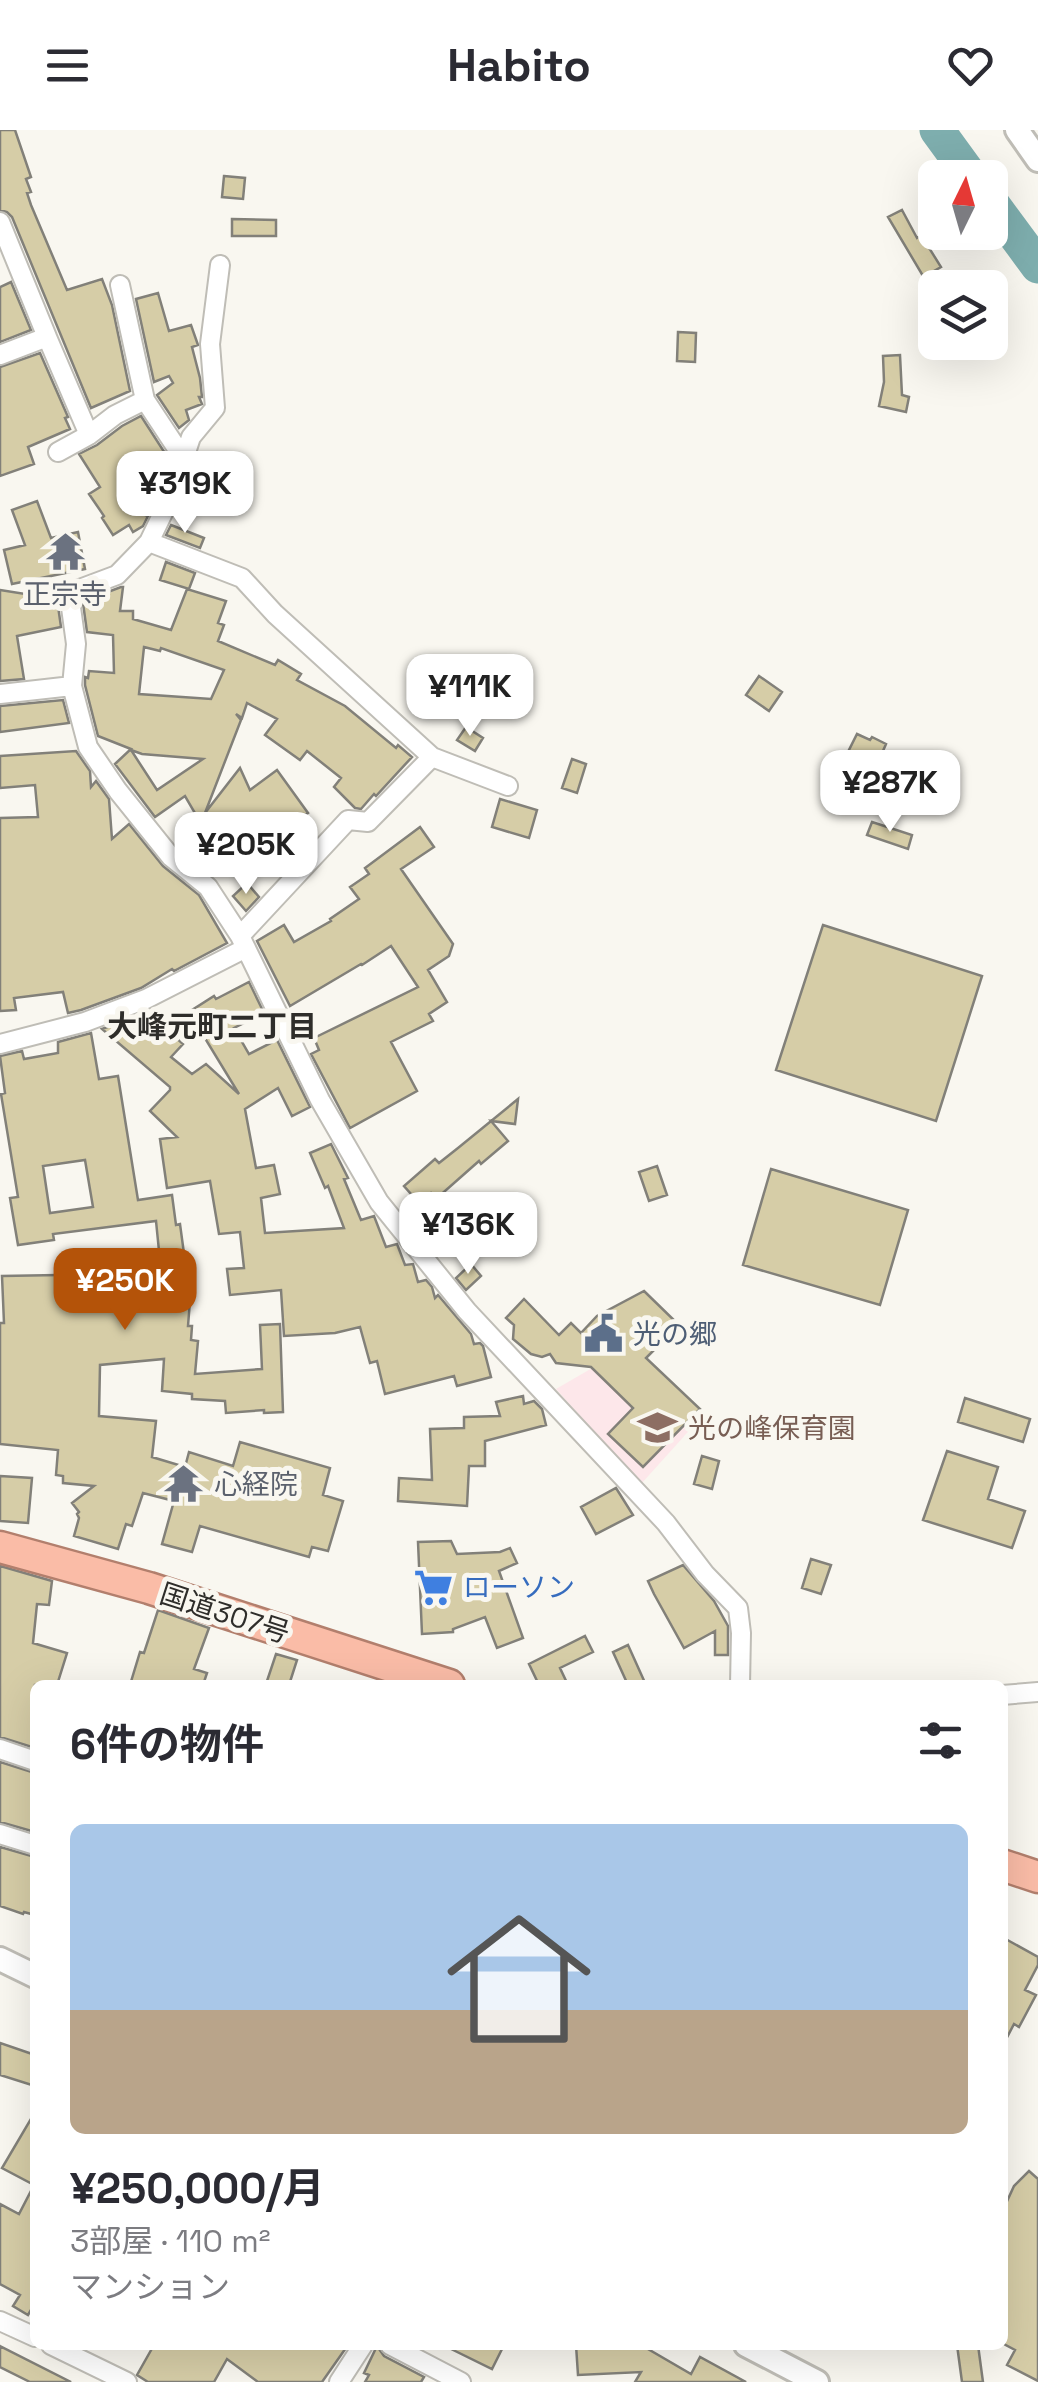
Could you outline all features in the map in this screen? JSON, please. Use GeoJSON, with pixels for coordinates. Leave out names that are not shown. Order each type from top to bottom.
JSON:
{"type":"FeatureCollection","features":[{"type":"Feature","properties":{"kind":"highway","name":"国道307号"},"geometry":{"type":"LineString","coordinates":[[0,1547],[149,1588],[434,1680]]}},
{"type":"Feature","properties":{"kind":"highway"},"geometry":{"type":"LineString","coordinates":[[1008,1867],[1038,1877]]}},
{"type":"Feature","properties":{"kind":"street"},"geometry":{"type":"LineString","coordinates":[[1017,130],[1038,160]]}},
{"type":"Feature","properties":{"kind":"street"},"geometry":{"type":"LineString","coordinates":[[0,222],[88,435]]}},
{"type":"Feature","properties":{"kind":"street"},"geometry":{"type":"LineString","coordinates":[[220,265],[210,344],[215,408],[191,437],[173,492],[148,542],[118,575],[69,593],[76,644],[72,686],[88,747],[171,857],[208,887],[243,942],[320,1100],[379,1202],[468,1311],[666,1523],[705,1574],[738,1608],[740,1680]]}},
{"type":"Feature","properties":{"kind":"street"},"geometry":{"type":"LineString","coordinates":[[120,285],[145,400],[184,458]]}},
{"type":"Feature","properties":{"kind":"street"},"geometry":{"type":"LineString","coordinates":[[0,355],[47,337]]}},
{"type":"Feature","properties":{"kind":"street"},"geometry":{"type":"LineString","coordinates":[[58,452],[145,400]]}},
{"type":"Feature","properties":{"kind":"street"},"geometry":{"type":"LineString","coordinates":[[148,542],[242,578],[275,614],[432,757],[508,786]]}},
{"type":"Feature","properties":{"kind":"street"},"geometry":{"type":"LineString","coordinates":[[0,694],[72,686]]}},
{"type":"Feature","properties":{"kind":"street"},"geometry":{"type":"LineString","coordinates":[[0,1044],[84,1022],[146,999],[243,942],[348,820],[368,822],[432,757]]}},
{"type":"Feature","properties":{"kind":"street"},"geometry":{"type":"LineString","coordinates":[[1008,1694],[1038,1692]]}},
{"type":"Feature","properties":{"kind":"street"},"geometry":{"type":"LineString","coordinates":[[0,1749],[30,1760]]}},
{"type":"Feature","properties":{"kind":"street"},"geometry":{"type":"LineString","coordinates":[[0,1834],[30,1843]]}},
{"type":"Feature","properties":{"kind":"street"},"geometry":{"type":"LineString","coordinates":[[0,1959],[30,1974]]}},
{"type":"Feature","properties":{"kind":"street"},"geometry":{"type":"LineString","coordinates":[[0,2320],[30,2335]]}},
{"type":"Feature","properties":{"kind":"street"},"geometry":{"type":"LineString","coordinates":[[61,2350],[126,2382]]}},
{"type":"Feature","properties":{"kind":"street"},"geometry":{"type":"LineString","coordinates":[[339,2382],[360,2350]]}},
{"type":"Feature","properties":{"kind":"street"},"geometry":{"type":"LineString","coordinates":[[399,2350],[460,2382]]}},
{"type":"Feature","properties":{"kind":"street"},"geometry":{"type":"LineString","coordinates":[[756,2350],[817,2382]]}},
{"type":"Feature","properties":{"kind":"shaded area"},"geometry":{"type":"Polygon","coordinates":[[[632,1345],[705,1413],[641,1484],[556,1389],[632,1345]]]}},
{"type":"Feature","properties":{"kind":"building"},"geometry":{"type":"Polygon","coordinates":[[[0,130],[15,130],[31,177],[26,179],[31,192],[27,193],[67,290],[102,279],[112,305],[130,391],[91,408],[12,217],[0,210],[0,130]]]}},
{"type":"Feature","properties":{"kind":"building"},"geometry":{"type":"Polygon","coordinates":[[[224,176],[245,178],[243,199],[222,197],[224,176]]]}},
{"type":"Feature","properties":{"kind":"building"},"geometry":{"type":"Polygon","coordinates":[[[902,210],[918,237],[918,250],[930,250],[941,267],[919,270],[888,217],[902,210]]]}},
{"type":"Feature","properties":{"kind":"building"},"geometry":{"type":"Polygon","coordinates":[[[232,219],[276,220],[276,236],[232,236],[232,219]]]}},
{"type":"Feature","properties":{"kind":"building"},"geometry":{"type":"Polygon","coordinates":[[[11,282],[31,330],[0,342],[0,287],[11,282]]]}},
{"type":"Feature","properties":{"kind":"building"},"geometry":{"type":"Polygon","coordinates":[[[158,293],[169,331],[191,325],[198,345],[192,347],[202,404],[186,410],[189,420],[179,428],[157,395],[173,383],[169,376],[154,382],[136,299],[158,293]]]}},
{"type":"Feature","properties":{"kind":"building"},"geometry":{"type":"Polygon","coordinates":[[[678,332],[696,333],[695,362],[677,361],[678,332]]]}},
{"type":"Feature","properties":{"kind":"building"},"geometry":{"type":"Polygon","coordinates":[[[40,353],[70,429],[28,447],[34,464],[0,476],[0,367],[40,353]]]}},
{"type":"Feature","properties":{"kind":"building"},"geometry":{"type":"Polygon","coordinates":[[[900,355],[902,395],[909,397],[906,412],[879,406],[884,382],[883,356],[900,355]]]}},
{"type":"Feature","properties":{"kind":"building"},"geometry":{"type":"Polygon","coordinates":[[[141,416],[170,461],[162,471],[165,476],[153,483],[159,492],[157,496],[134,511],[148,516],[143,526],[133,532],[129,525],[113,535],[89,494],[100,487],[79,454],[141,416]]]}},
{"type":"Feature","properties":{"kind":"building"},"geometry":{"type":"Polygon","coordinates":[[[37,501],[51,538],[78,532],[85,569],[12,584],[4,550],[25,545],[12,510],[37,501]]]}},
{"type":"Feature","properties":{"kind":"building"},"geometry":{"type":"Polygon","coordinates":[[[171,525],[204,538],[200,548],[166,535],[171,525]]]}},
{"type":"Feature","properties":{"kind":"building"},"geometry":{"type":"Polygon","coordinates":[[[166,562],[195,573],[189,589],[160,580],[166,562]]]}},
{"type":"Feature","properties":{"kind":"building"},"geometry":{"type":"Polygon","coordinates":[[[123,587],[120,611],[133,611],[133,619],[171,630],[187,589],[226,601],[218,623],[224,625],[218,641],[275,665],[278,660],[301,674],[297,680],[345,706],[412,757],[376,796],[361,809],[355,808],[334,787],[341,778],[307,751],[300,760],[265,735],[277,719],[247,703],[242,718],[236,714],[241,720],[205,813],[240,768],[250,790],[277,770],[308,813],[212,872],[188,843],[206,832],[185,796],[155,817],[115,764],[131,749],[98,736],[85,677],[88,678],[89,671],[114,673],[113,635],[87,632],[84,601],[123,587]],[[144,647],[139,694],[211,699],[224,670],[161,648],[160,651],[144,647]],[[131,750],[157,790],[203,759],[142,754],[131,750]]]}},
{"type":"Feature","properties":{"kind":"building"},"geometry":{"type":"Polygon","coordinates":[[[0,590],[57,599],[61,627],[17,636],[24,679],[0,681],[0,590]]]}},
{"type":"Feature","properties":{"kind":"building"},"geometry":{"type":"Polygon","coordinates":[[[759,676],[782,692],[769,711],[746,695],[759,676]]]}},
{"type":"Feature","properties":{"kind":"building"},"geometry":{"type":"Polygon","coordinates":[[[63,700],[69,723],[0,732],[0,706],[63,700]]]}},
{"type":"Feature","properties":{"kind":"building"},"geometry":{"type":"Polygon","coordinates":[[[466,727],[483,738],[475,751],[457,740],[466,727]]]}},
{"type":"Feature","properties":{"kind":"building"},"geometry":{"type":"Polygon","coordinates":[[[857,734],[886,744],[876,767],[847,754],[857,734]]]}},
{"type":"Feature","properties":{"kind":"building"},"geometry":{"type":"Polygon","coordinates":[[[76,751],[90,771],[91,787],[96,781],[109,799],[112,839],[129,824],[163,866],[199,895],[227,943],[141,988],[81,1010],[68,1013],[63,992],[14,998],[16,1010],[0,1011],[0,818],[38,817],[35,785],[0,788],[0,756],[76,751]]]}},
{"type":"Feature","properties":{"kind":"building"},"geometry":{"type":"Polygon","coordinates":[[[572,759],[586,764],[577,793],[562,788],[572,759]]]}},
{"type":"Feature","properties":{"kind":"building"},"geometry":{"type":"Polygon","coordinates":[[[500,799],[537,810],[529,838],[492,827],[500,799]]]}},
{"type":"Feature","properties":{"kind":"building"},"geometry":{"type":"Polygon","coordinates":[[[872,822],[912,835],[908,849],[867,835],[872,822]]]}},
{"type":"Feature","properties":{"kind":"building"},"geometry":{"type":"Polygon","coordinates":[[[420,827],[434,847],[401,869],[453,944],[449,956],[428,970],[447,1002],[429,1014],[433,1021],[391,1042],[417,1091],[350,1128],[311,1054],[319,1050],[314,1038],[418,987],[391,946],[290,1006],[257,941],[284,925],[294,942],[331,921],[359,899],[350,887],[369,874],[365,868],[420,827]]]}},
{"type":"Feature","properties":{"kind":"building"},"geometry":{"type":"Polygon","coordinates":[[[247,883],[259,897],[246,911],[233,896],[247,883]]]}},
{"type":"Feature","properties":{"kind":"building"},"geometry":{"type":"Polygon","coordinates":[[[823,925],[982,976],[936,1121],[776,1070],[823,925]]]}},
{"type":"Feature","properties":{"kind":"building"},"geometry":{"type":"Polygon","coordinates":[[[249,982],[264,1013],[234,1028],[249,1054],[277,1040],[310,1107],[292,1116],[278,1088],[245,1109],[256,1168],[274,1165],[280,1194],[261,1198],[265,1233],[344,1228],[310,1153],[331,1144],[348,1178],[344,1179],[361,1220],[374,1216],[386,1247],[397,1244],[405,1265],[413,1264],[418,1282],[426,1280],[435,1298],[438,1295],[471,1334],[474,1344],[483,1346],[491,1377],[457,1386],[454,1376],[385,1394],[377,1361],[370,1363],[360,1327],[335,1333],[284,1336],[281,1290],[230,1295],[227,1269],[244,1268],[240,1232],[219,1234],[210,1181],[167,1188],[160,1139],[177,1137],[150,1111],[170,1087],[102,1029],[132,1018],[153,1035],[162,1025],[183,1044],[171,1057],[192,1074],[206,1064],[239,1094],[189,1012],[214,996],[216,999],[249,982]]]}},
{"type":"Feature","properties":{"kind":"building"},"geometry":{"type":"Polygon","coordinates":[[[91,1033],[99,1079],[118,1076],[138,1200],[172,1195],[185,1261],[190,1261],[188,1326],[192,1326],[191,1340],[198,1341],[195,1374],[262,1369],[260,1325],[280,1324],[283,1412],[226,1413],[225,1401],[192,1399],[192,1394],[162,1391],[164,1359],[100,1365],[99,1416],[156,1421],[152,1457],[185,1467],[189,1452],[233,1466],[240,1442],[330,1468],[323,1495],[343,1501],[328,1551],[312,1547],[309,1557],[200,1526],[192,1552],[162,1544],[174,1501],[143,1493],[132,1526],[126,1524],[118,1549],[74,1536],[79,1512],[72,1503],[94,1486],[63,1483],[63,1476],[56,1475],[58,1450],[0,1444],[2,1276],[117,1274],[117,1265],[160,1261],[156,1221],[53,1234],[54,1240],[18,1245],[10,1198],[18,1197],[1,1094],[5,1093],[0,1056],[22,1051],[24,1059],[58,1053],[58,1042],[91,1033]],[[85,1160],[43,1166],[50,1213],[93,1207],[85,1160]]]}},
{"type":"Feature","properties":{"kind":"building"},"geometry":{"type":"Polygon","coordinates":[[[518,1099],[515,1124],[491,1121],[518,1099]]]}},
{"type":"Feature","properties":{"kind":"building"},"geometry":{"type":"Polygon","coordinates":[[[491,1121],[508,1141],[436,1199],[431,1193],[419,1203],[404,1186],[435,1159],[439,1163],[491,1121]]]}},
{"type":"Feature","properties":{"kind":"building"},"geometry":{"type":"Polygon","coordinates":[[[657,1166],[667,1195],[649,1201],[639,1172],[657,1166]]]}},
{"type":"Feature","properties":{"kind":"building"},"geometry":{"type":"Polygon","coordinates":[[[771,1169],[908,1210],[880,1305],[743,1265],[771,1169]]]}},
{"type":"Feature","properties":{"kind":"building"},"geometry":{"type":"Polygon","coordinates":[[[471,1264],[481,1276],[466,1290],[456,1278],[471,1264]]]}},
{"type":"Feature","properties":{"kind":"building"},"geometry":{"type":"Polygon","coordinates":[[[644,1291],[679,1325],[646,1358],[700,1409],[643,1467],[608,1434],[633,1408],[591,1367],[556,1363],[550,1354],[531,1354],[513,1339],[514,1325],[506,1318],[524,1299],[559,1335],[571,1323],[581,1333],[597,1316],[644,1291]]]}},
{"type":"Feature","properties":{"kind":"building"},"geometry":{"type":"Polygon","coordinates":[[[523,1396],[524,1404],[534,1401],[542,1409],[546,1425],[485,1441],[485,1466],[469,1466],[467,1506],[398,1501],[399,1478],[432,1480],[430,1429],[464,1428],[464,1417],[500,1416],[496,1402],[523,1396]]]}},
{"type":"Feature","properties":{"kind":"building"},"geometry":{"type":"Polygon","coordinates":[[[965,1398],[1030,1419],[1023,1442],[958,1422],[965,1398]]]}},
{"type":"Feature","properties":{"kind":"building"},"geometry":{"type":"Polygon","coordinates":[[[947,1451],[998,1467],[988,1499],[1025,1511],[1012,1548],[923,1520],[947,1451]]]}},
{"type":"Feature","properties":{"kind":"building"},"geometry":{"type":"Polygon","coordinates":[[[702,1456],[719,1461],[712,1489],[694,1484],[702,1456]]]}},
{"type":"Feature","properties":{"kind":"building"},"geometry":{"type":"Polygon","coordinates":[[[0,1476],[32,1478],[28,1523],[0,1521],[0,1476]]]}},
{"type":"Feature","properties":{"kind":"building"},"geometry":{"type":"Polygon","coordinates":[[[616,1488],[633,1515],[596,1534],[581,1507],[616,1488]]]}},
{"type":"Feature","properties":{"kind":"building"},"geometry":{"type":"Polygon","coordinates":[[[451,1541],[457,1554],[510,1548],[517,1563],[499,1571],[523,1638],[497,1648],[485,1617],[453,1632],[422,1634],[418,1542],[451,1541]]]}},
{"type":"Feature","properties":{"kind":"building"},"geometry":{"type":"Polygon","coordinates":[[[811,1559],[831,1565],[821,1594],[802,1588],[811,1559]]]}},
{"type":"Feature","properties":{"kind":"building"},"geometry":{"type":"Polygon","coordinates":[[[683,1565],[714,1601],[728,1626],[728,1655],[715,1655],[715,1631],[684,1648],[654,1594],[648,1581],[683,1565]]]}},
{"type":"Feature","properties":{"kind":"building"},"geometry":{"type":"Polygon","coordinates":[[[0,1566],[52,1581],[49,1605],[37,1604],[33,1643],[67,1653],[59,1680],[30,1680],[30,1746],[0,1737],[0,1566]]]}},
{"type":"Feature","properties":{"kind":"building"},"geometry":{"type":"Polygon","coordinates":[[[158,1610],[209,1628],[194,1669],[207,1673],[205,1680],[132,1680],[140,1652],[144,1653],[158,1610]]]}},
{"type":"Feature","properties":{"kind":"building"},"geometry":{"type":"Polygon","coordinates":[[[585,1636],[593,1652],[560,1668],[566,1680],[537,1680],[529,1664],[585,1636]]]}},
{"type":"Feature","properties":{"kind":"building"},"geometry":{"type":"Polygon","coordinates":[[[628,1645],[644,1680],[626,1680],[613,1652],[628,1645]]]}},
{"type":"Feature","properties":{"kind":"building"},"geometry":{"type":"Polygon","coordinates":[[[276,1654],[297,1660],[291,1680],[267,1680],[276,1654]]]}},
{"type":"Feature","properties":{"kind":"building"},"geometry":{"type":"Polygon","coordinates":[[[0,1762],[30,1771],[30,1831],[0,1822],[0,1762]]]}},
{"type":"Feature","properties":{"kind":"building"},"geometry":{"type":"Polygon","coordinates":[[[0,1847],[30,1856],[30,1914],[0,1906],[0,1847]]]}},
{"type":"Feature","properties":{"kind":"building"},"geometry":{"type":"Polygon","coordinates":[[[1008,1940],[1038,1957],[1025,1990],[1036,1995],[1019,2027],[1014,2024],[1008,2036],[1008,1940]]]}},
{"type":"Feature","properties":{"kind":"building"},"geometry":{"type":"Polygon","coordinates":[[[0,2043],[30,2053],[30,2084],[0,2075],[0,2043]]]}},
{"type":"Feature","properties":{"kind":"building"},"geometry":{"type":"Polygon","coordinates":[[[30,2120],[30,2183],[2,2168],[30,2120]]]}},
{"type":"Feature","properties":{"kind":"building"},"geometry":{"type":"Polygon","coordinates":[[[1029,2171],[1038,2179],[1038,2381],[1007,2365],[1015,2350],[1008,2346],[1008,2199],[1014,2186],[1029,2171]]]}},
{"type":"Feature","properties":{"kind":"building"},"geometry":{"type":"Polygon","coordinates":[[[30,2193],[28,2315],[13,2306],[20,2295],[0,2284],[0,2204],[19,2214],[30,2193]]]}},
{"type":"Feature","properties":{"kind":"building"},"geometry":{"type":"Polygon","coordinates":[[[0,2346],[71,2382],[30,2382],[0,2367],[0,2346]]]}},
{"type":"Feature","properties":{"kind":"building"},"geometry":{"type":"Polygon","coordinates":[[[151,2350],[344,2350],[322,2382],[258,2382],[227,2359],[214,2382],[148,2382],[137,2375],[151,2350]]]}},
{"type":"Feature","properties":{"kind":"building"},"geometry":{"type":"Polygon","coordinates":[[[375,2350],[380,2350],[424,2377],[421,2382],[365,2382],[369,2375],[364,2373],[375,2350]]]}},
{"type":"Feature","properties":{"kind":"building"},"geometry":{"type":"Polygon","coordinates":[[[453,2350],[502,2350],[492,2369],[453,2350]]]}},
{"type":"Feature","properties":{"kind":"building"},"geometry":{"type":"Polygon","coordinates":[[[576,2350],[650,2350],[691,2374],[700,2357],[746,2382],[635,2382],[641,2372],[578,2375],[576,2350]]]}},
{"type":"Feature","properties":{"kind":"building"},"geometry":{"type":"Polygon","coordinates":[[[958,2350],[979,2350],[983,2382],[962,2382],[958,2350]]]}},
{"type":"Feature","properties":{"kind":"waterway"},"geometry":{"type":"LineString","coordinates":[[937,130],[959,160]]}},
{"type":"Feature","properties":{"kind":"waterway"},"geometry":{"type":"LineString","coordinates":[[1008,225],[1038,266]]}},
{"type":"Feature","properties":{"kind":"place","name":"正宗寺"},"geometry":{"type":"Point","coordinates":[65,552]}},
{"type":"Feature","properties":{"kind":"place","name":"光の郷"},"geometry":{"type":"Point","coordinates":[603,1334]}},
{"type":"Feature","properties":{"kind":"place","name":"光の峰保育園"},"geometry":{"type":"Point","coordinates":[658,1428]}},
{"type":"Feature","properties":{"kind":"place","name":"心経院"},"geometry":{"type":"Point","coordinates":[184,1484]}},
{"type":"Feature","properties":{"kind":"place","name":"ローソン"},"geometry":{"type":"Point","coordinates":[433,1587]}},
{"type":"Feature","properties":{"kind":"district","name":"大峰元町二丁目"},"geometry":{"type":"Point","coordinates":[212,1027]}}]}
